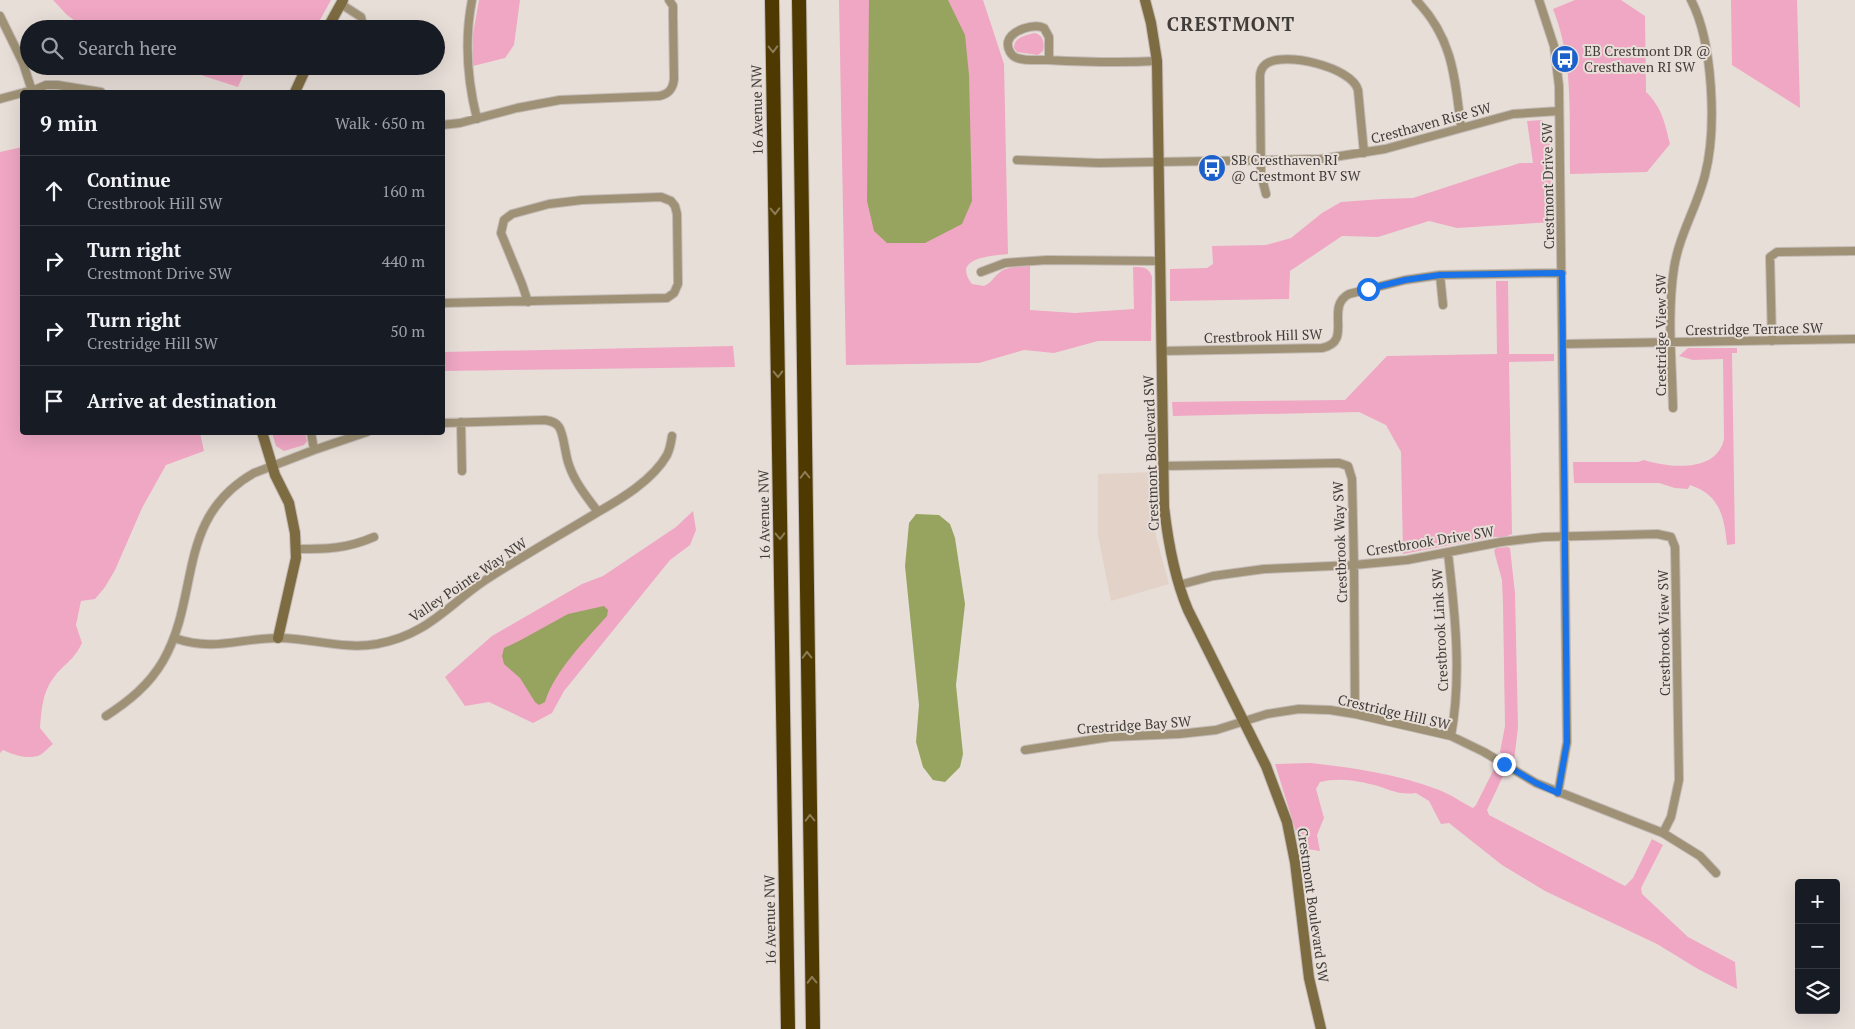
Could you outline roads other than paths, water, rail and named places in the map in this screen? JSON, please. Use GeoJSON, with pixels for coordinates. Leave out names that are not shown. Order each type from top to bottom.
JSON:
{"type":"FeatureCollection","features":[{"type":"Feature","properties":{"kind":"highway","name":"16 Avenue NW"},"geometry":{"type":"LineString","coordinates":[[772,0],[788,1029]]}},
{"type":"Feature","properties":{"kind":"highway"},"geometry":{"type":"LineString","coordinates":[[799,0],[813,1029]]}},
{"type":"Feature","properties":{"kind":"street"},"geometry":{"type":"LineString","coordinates":[[472,0],[467,50],[469,84],[477,119]]}},
{"type":"Feature","properties":{"kind":"street"},"geometry":{"type":"LineString","coordinates":[[445,124],[560,100],[659,96],[667,94],[673,87],[674,79],[674,16],[673,6],[669,0]]}},
{"type":"Feature","properties":{"kind":"street","name":"Crestmont Boulevard SW"},"geometry":{"type":"LineString","coordinates":[[1145,0],[1157,61],[1163,466],[1166,531],[1179,585],[1188,610],[1270,775],[1286,822],[1295,862],[1309,978],[1321,1029]]}},
{"type":"Feature","properties":{"kind":"street"},"geometry":{"type":"LineString","coordinates":[[1416,0],[1426,10],[1439,29],[1450,55],[1454,71],[1461,128]]}},
{"type":"Feature","properties":{"kind":"street","name":"Crestmont Drive SW"},"geometry":{"type":"LineString","coordinates":[[1539,0],[1554,46],[1559,86],[1566,536],[1567,742],[1558,793]]}},
{"type":"Feature","properties":{"kind":"street","name":"Crestridge View SW"},"geometry":{"type":"LineString","coordinates":[[1673,408],[1671,304],[1674,266],[1684,228],[1705,174],[1710,140],[1708,58],[1700,22],[1691,0]]}},
{"type":"Feature","properties":{"kind":"street"},"geometry":{"type":"LineString","coordinates":[[332,20],[342,2],[361,17],[362,20]]}},
{"type":"Feature","properties":{"kind":"street"},"geometry":{"type":"LineString","coordinates":[[0,16],[20,57]]}},
{"type":"Feature","properties":{"kind":"street"},"geometry":{"type":"LineString","coordinates":[[1049,60],[1049,37],[1044,28],[1033,26],[1015,33],[1009,40],[1009,50],[1015,57],[1021,59],[1112,63],[1157,61]]}},
{"type":"Feature","properties":{"kind":"street"},"geometry":{"type":"LineString","coordinates":[[1266,194],[1261,174],[1260,72],[1267,63],[1275,60],[1300,60],[1316,63],[1345,75],[1356,83],[1364,153]]}},
{"type":"Feature","properties":{"kind":"street"},"geometry":{"type":"LineString","coordinates":[[25,75],[29,90]]}},
{"type":"Feature","properties":{"kind":"street"},"geometry":{"type":"LineString","coordinates":[[296,90],[303,75]]}},
{"type":"Feature","properties":{"kind":"street"},"geometry":{"type":"LineString","coordinates":[[34,90],[46,85],[90,90]]}},
{"type":"Feature","properties":{"kind":"street"},"geometry":{"type":"LineString","coordinates":[[0,99],[20,94]]}},
{"type":"Feature","properties":{"kind":"street","name":"Cresthaven Rise SW"},"geometry":{"type":"LineString","coordinates":[[1017,160],[1100,163],[1322,159],[1385,149],[1513,114],[1559,111]]}},
{"type":"Feature","properties":{"kind":"street"},"geometry":{"type":"LineString","coordinates":[[445,303],[528,302],[664,299],[670,297],[678,284],[677,214],[675,206],[670,200],[661,197],[611,198],[559,203],[512,214],[504,220],[501,233],[528,302]]}},
{"type":"Feature","properties":{"kind":"street"},"geometry":{"type":"LineString","coordinates":[[1772,341],[1770,256],[1777,252],[1855,251]]}},
{"type":"Feature","properties":{"kind":"street"},"geometry":{"type":"LineString","coordinates":[[981,272],[1005,263],[1047,260],[1160,261]]}},
{"type":"Feature","properties":{"kind":"street","name":"Crestbrook Hill SW"},"geometry":{"type":"LineString","coordinates":[[1162,351],[1326,347],[1331,345],[1337,337],[1338,305],[1344,297],[1393,282],[1440,275],[1562,273]]}},
{"type":"Feature","properties":{"kind":"street"},"geometry":{"type":"LineString","coordinates":[[1440,275],[1443,305]]}},
{"type":"Feature","properties":{"kind":"street","name":"Crestridge Terrace SW"},"geometry":{"type":"LineString","coordinates":[[1563,344],[1855,339]]}},
{"type":"Feature","properties":{"kind":"street"},"geometry":{"type":"LineString","coordinates":[[445,423],[546,420],[553,422],[558,425],[561,432],[566,456],[574,476],[598,512]]}},
{"type":"Feature","properties":{"kind":"street"},"geometry":{"type":"LineString","coordinates":[[461,422],[462,471]]}},
{"type":"Feature","properties":{"kind":"street"},"geometry":{"type":"LineString","coordinates":[[263,435],[272,465],[293,517],[296,550],[294,569],[278,638]]}},
{"type":"Feature","properties":{"kind":"street"},"geometry":{"type":"LineString","coordinates":[[312,435],[314,450]]}},
{"type":"Feature","properties":{"kind":"street"},"geometry":{"type":"LineString","coordinates":[[106,716],[134,697],[149,681],[164,660],[174,638],[193,556],[205,523],[226,494],[245,478],[272,465],[357,435]]}},
{"type":"Feature","properties":{"kind":"street","name":"Valley Pointe Way NW"},"geometry":{"type":"LineString","coordinates":[[174,638],[188,643],[212,646],[260,638],[278,638],[352,646],[376,644],[404,636],[440,617],[485,581],[638,486],[661,464],[667,455],[672,436]]}},
{"type":"Feature","properties":{"kind":"street","name":"Crestbrook Way SW"},"geometry":{"type":"LineString","coordinates":[[1163,466],[1339,463],[1348,466],[1352,479],[1355,714]]}},
{"type":"Feature","properties":{"kind":"street","name":"Crestbrook View SW"},"geometry":{"type":"LineString","coordinates":[[1566,536],[1657,534],[1671,537],[1674,542],[1679,780],[1676,799],[1664,833]]}},
{"type":"Feature","properties":{"kind":"street","name":"Crestbrook Drive SW"},"geometry":{"type":"LineString","coordinates":[[1179,585],[1213,576],[1264,569],[1354,565],[1407,560],[1502,542],[1566,536]]}},
{"type":"Feature","properties":{"kind":"street"},"geometry":{"type":"LineString","coordinates":[[296,550],[342,548],[374,537]]}},
{"type":"Feature","properties":{"kind":"street","name":"Crestbrook Link SW"},"geometry":{"type":"LineString","coordinates":[[1448,553],[1454,603],[1456,654],[1456,697],[1451,736]]}},
{"type":"Feature","properties":{"kind":"street","name":"Crestridge Hill SW"},"geometry":{"type":"LineString","coordinates":[[1244,722],[1267,714],[1300,708],[1330,710],[1451,736],[1484,752],[1536,783],[1664,833],[1700,856],[1716,873]]}},
{"type":"Feature","properties":{"kind":"street","name":"Crestridge Bay SW"},"geometry":{"type":"LineString","coordinates":[[1025,750],[1110,736],[1198,732],[1244,722]]}},
{"type":"Feature","properties":{"kind":"place","name":"EB Crestmont DR @ Cresthaven RI SW"},"geometry":{"type":"Point","coordinates":[1565,59]}},
{"type":"Feature","properties":{"kind":"place","name":"SB Cresthaven RI @ Crestmont BV SW"},"geometry":{"type":"Point","coordinates":[1212,168]}},
{"type":"Feature","properties":{"kind":"district","name":"CRESTMONT"},"geometry":{"type":"Point","coordinates":[1231,24]}}]}
